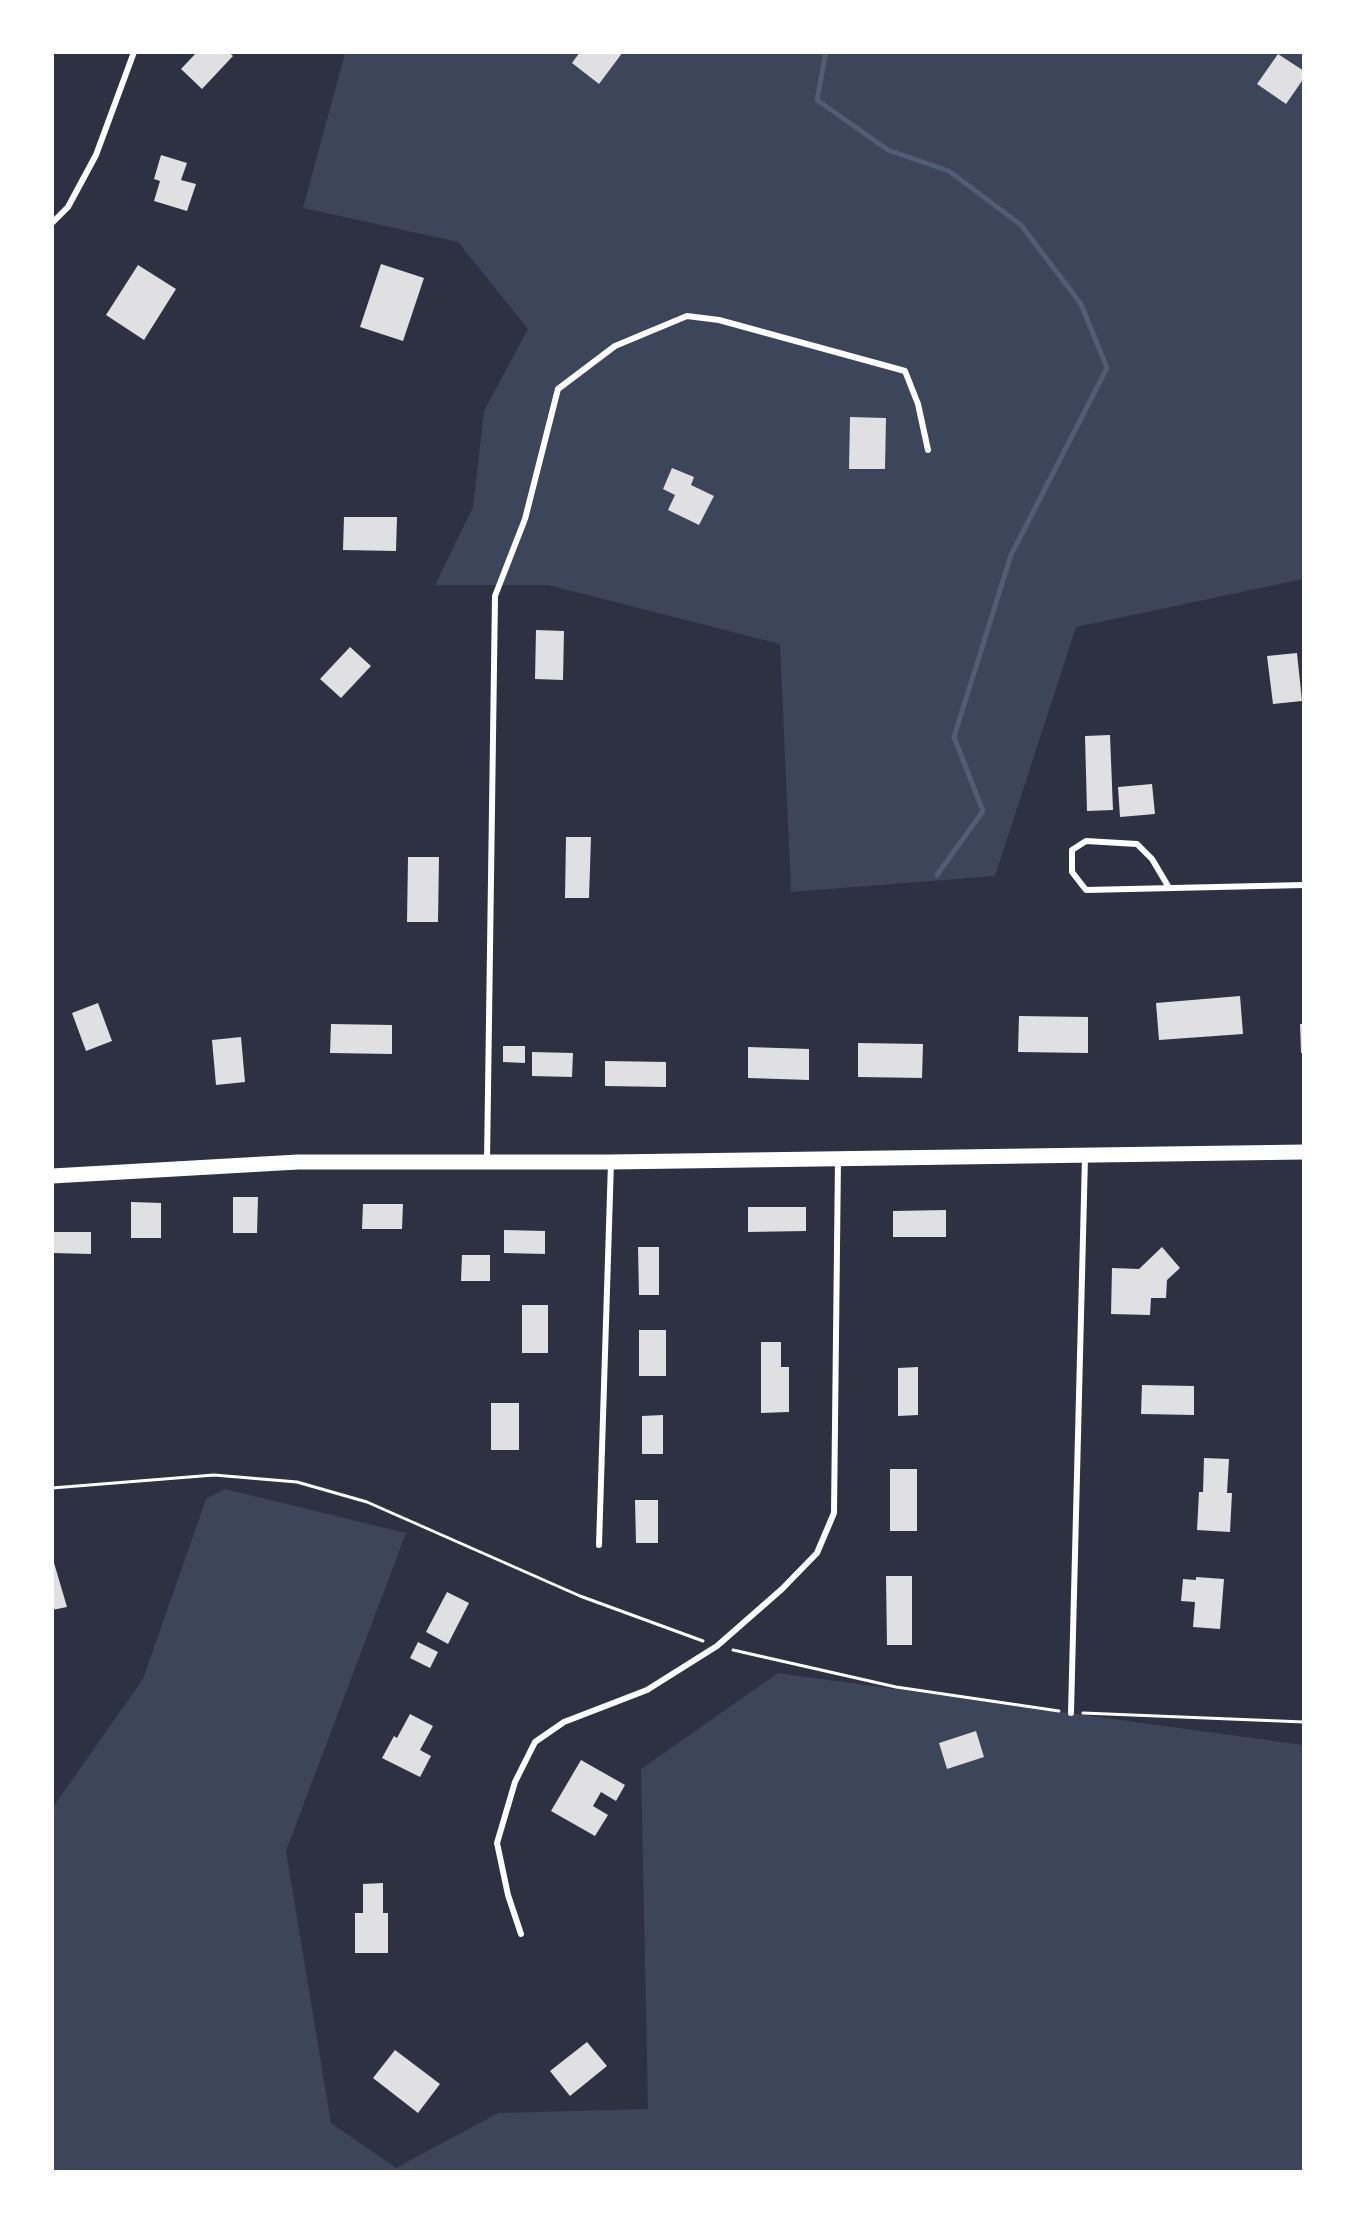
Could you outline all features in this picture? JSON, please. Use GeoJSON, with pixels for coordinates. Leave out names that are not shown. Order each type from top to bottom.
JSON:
{"type":"FeatureCollection","features":[{"type":"Feature","properties":{"kind":"main road"},"geometry":{"type":"LineString","coordinates":[[52,1176],[298,1162],[611,1162],[1304,1152]]}},
{"type":"Feature","properties":{"kind":"street"},"geometry":{"type":"LineString","coordinates":[[52,223],[68,207],[96,155],[134,52]]}},
{"type":"Feature","properties":{"kind":"street"},"geometry":{"type":"LineString","coordinates":[[487,1161],[495,596],[525,519],[558,389],[615,346],[687,316],[719,320],[904,371],[918,404],[928,450]]}},
{"type":"Feature","properties":{"kind":"street"},"geometry":{"type":"LineString","coordinates":[[1168,886],[1152,859],[1137,844],[1086,841],[1072,850],[1072,872],[1086,890],[1168,886],[1304,885]]}},
{"type":"Feature","properties":{"kind":"street"},"geometry":{"type":"LineString","coordinates":[[1071,1713],[1085,1156]]}},
{"type":"Feature","properties":{"kind":"street"},"geometry":{"type":"LineString","coordinates":[[521,1934],[508,1895],[497,1843],[515,1782],[535,1742],[564,1722],[647,1690],[717,1646],[782,1589],[817,1553],[834,1513],[838,1159]]}},
{"type":"Feature","properties":{"kind":"street"},"geometry":{"type":"LineString","coordinates":[[599,1545],[611,1162]]}},
{"type":"Feature","properties":{"kind":"path"},"geometry":{"type":"LineString","coordinates":[[52,1488],[214,1475],[297,1482],[367,1502],[580,1596],[717,1646],[896,1687],[1071,1713],[1304,1722]]}},
{"type":"Feature","properties":{"kind":"shaded area"},"geometry":{"type":"Polygon","coordinates":[[[345,53],[1303,53],[1303,579],[1076,627],[995,876],[791,892],[780,644],[548,585],[435,585],[473,507],[484,411],[528,329],[458,242],[303,208],[345,53]]]}},
{"type":"Feature","properties":{"kind":"shaded area"},"geometry":{"type":"Polygon","coordinates":[[[225,1489],[406,1533],[286,1851],[331,2123],[396,2168],[498,2113],[648,2109],[641,1769],[778,1673],[1303,1745],[1303,2171],[53,2172],[53,1807],[143,1679],[206,1499],[225,1489]]]}},
{"type":"Feature","properties":{"kind":"building"},"geometry":{"type":"Polygon","coordinates":[[[197,52],[229,52],[233,56],[202,89],[181,69],[197,52]]]}},
{"type":"Feature","properties":{"kind":"building"},"geometry":{"type":"Polygon","coordinates":[[[580,52],[623,52],[599,84],[572,63],[580,52]]]}},
{"type":"Feature","properties":{"kind":"building"},"geometry":{"type":"Polygon","coordinates":[[[1278,54],[1304,71],[1304,78],[1286,104],[1257,84],[1278,54]]]}},
{"type":"Feature","properties":{"kind":"building"},"geometry":{"type":"Polygon","coordinates":[[[161,155],[187,163],[181,180],[196,184],[187,211],[154,201],[160,181],[154,179],[161,155]]]}},
{"type":"Feature","properties":{"kind":"building"},"geometry":{"type":"Polygon","coordinates":[[[381,264],[424,278],[403,341],[360,327],[381,264]]]}},
{"type":"Feature","properties":{"kind":"building"},"geometry":{"type":"Polygon","coordinates":[[[138,265],[176,289],[144,340],[106,315],[138,265]]]}},
{"type":"Feature","properties":{"kind":"building"},"geometry":{"type":"Polygon","coordinates":[[[850,417],[886,418],[885,469],[849,469],[850,417]]]}},
{"type":"Feature","properties":{"kind":"building"},"geometry":{"type":"Polygon","coordinates":[[[672,468],[694,477],[691,485],[714,496],[699,525],[668,510],[675,495],[663,489],[672,468]]]}},
{"type":"Feature","properties":{"kind":"building"},"geometry":{"type":"Polygon","coordinates":[[[344,517],[397,517],[396,551],[343,550],[344,517]]]}},
{"type":"Feature","properties":{"kind":"building"},"geometry":{"type":"Polygon","coordinates":[[[536,630],[564,631],[563,680],[535,679],[536,630]]]}},
{"type":"Feature","properties":{"kind":"building"},"geometry":{"type":"Polygon","coordinates":[[[350,647],[371,666],[341,698],[320,679],[350,647]]]}},
{"type":"Feature","properties":{"kind":"building"},"geometry":{"type":"Polygon","coordinates":[[[1297,653],[1302,701],[1273,704],[1267,656],[1297,653]]]}},
{"type":"Feature","properties":{"kind":"building"},"geometry":{"type":"Polygon","coordinates":[[[1110,735],[1113,810],[1087,811],[1085,736],[1110,735]]]}},
{"type":"Feature","properties":{"kind":"building"},"geometry":{"type":"Polygon","coordinates":[[[1152,784],[1155,814],[1120,817],[1118,787],[1152,784]]]}},
{"type":"Feature","properties":{"kind":"building"},"geometry":{"type":"Polygon","coordinates":[[[566,837],[591,837],[589,898],[565,898],[566,837]]]}},
{"type":"Feature","properties":{"kind":"building"},"geometry":{"type":"Polygon","coordinates":[[[408,857],[439,857],[438,922],[407,922],[408,857]]]}},
{"type":"Feature","properties":{"kind":"building"},"geometry":{"type":"Polygon","coordinates":[[[1240,996],[1243,1034],[1159,1040],[1156,1003],[1240,996]]]}},
{"type":"Feature","properties":{"kind":"building"},"geometry":{"type":"Polygon","coordinates":[[[98,1003],[112,1041],[86,1051],[72,1013],[98,1003]]]}},
{"type":"Feature","properties":{"kind":"building"},"geometry":{"type":"Polygon","coordinates":[[[1019,1016],[1088,1017],[1088,1053],[1018,1052],[1019,1016]]]}},
{"type":"Feature","properties":{"kind":"building"},"geometry":{"type":"Polygon","coordinates":[[[331,1024],[392,1025],[392,1054],[330,1053],[331,1024]]]}},
{"type":"Feature","properties":{"kind":"building"},"geometry":{"type":"Polygon","coordinates":[[[1300,1024],[1304,1024],[1304,1053],[1301,1053],[1300,1024]]]}},
{"type":"Feature","properties":{"kind":"building"},"geometry":{"type":"Polygon","coordinates":[[[241,1037],[245,1082],[216,1085],[212,1040],[241,1037]]]}},
{"type":"Feature","properties":{"kind":"building"},"geometry":{"type":"Polygon","coordinates":[[[858,1043],[923,1044],[922,1078],[858,1077],[858,1043]]]}},
{"type":"Feature","properties":{"kind":"building"},"geometry":{"type":"Polygon","coordinates":[[[503,1046],[525,1046],[525,1063],[503,1062],[503,1046]]]}},
{"type":"Feature","properties":{"kind":"building"},"geometry":{"type":"Polygon","coordinates":[[[748,1047],[809,1049],[809,1080],[748,1078],[748,1047]]]}},
{"type":"Feature","properties":{"kind":"building"},"geometry":{"type":"Polygon","coordinates":[[[532,1052],[573,1053],[572,1077],[532,1076],[532,1052]]]}},
{"type":"Feature","properties":{"kind":"building"},"geometry":{"type":"Polygon","coordinates":[[[605,1061],[666,1062],[666,1087],[605,1086],[605,1061]]]}},
{"type":"Feature","properties":{"kind":"building"},"geometry":{"type":"Polygon","coordinates":[[[233,1197],[258,1197],[257,1233],[233,1233],[233,1197]]]}},
{"type":"Feature","properties":{"kind":"building"},"geometry":{"type":"Polygon","coordinates":[[[131,1202],[161,1203],[161,1238],[131,1238],[131,1202]]]}},
{"type":"Feature","properties":{"kind":"building"},"geometry":{"type":"Polygon","coordinates":[[[363,1204],[403,1204],[402,1229],[362,1229],[363,1204]]]}},
{"type":"Feature","properties":{"kind":"building"},"geometry":{"type":"Polygon","coordinates":[[[748,1207],[806,1207],[806,1231],[748,1232],[748,1207]]]}},
{"type":"Feature","properties":{"kind":"building"},"geometry":{"type":"Polygon","coordinates":[[[946,1210],[946,1237],[893,1237],[893,1211],[946,1210]]]}},
{"type":"Feature","properties":{"kind":"building"},"geometry":{"type":"Polygon","coordinates":[[[504,1230],[545,1231],[545,1254],[504,1253],[504,1230]]]}},
{"type":"Feature","properties":{"kind":"building"},"geometry":{"type":"Polygon","coordinates":[[[52,1232],[91,1232],[91,1254],[52,1253],[52,1232]]]}},
{"type":"Feature","properties":{"kind":"building"},"geometry":{"type":"Polygon","coordinates":[[[638,1247],[659,1247],[659,1295],[639,1295],[638,1247]]]}},
{"type":"Feature","properties":{"kind":"building"},"geometry":{"type":"Polygon","coordinates":[[[1162,1247],[1180,1268],[1167,1280],[1166,1298],[1151,1298],[1150,1315],[1111,1314],[1112,1268],[1139,1269],[1162,1247]]]}},
{"type":"Feature","properties":{"kind":"building"},"geometry":{"type":"Polygon","coordinates":[[[462,1255],[490,1255],[490,1281],[461,1281],[462,1255]]]}},
{"type":"Feature","properties":{"kind":"building"},"geometry":{"type":"Polygon","coordinates":[[[522,1305],[548,1305],[548,1353],[522,1353],[522,1305]]]}},
{"type":"Feature","properties":{"kind":"building"},"geometry":{"type":"Polygon","coordinates":[[[639,1330],[666,1330],[666,1376],[639,1376],[639,1330]]]}},
{"type":"Feature","properties":{"kind":"building"},"geometry":{"type":"Polygon","coordinates":[[[761,1342],[781,1342],[781,1367],[789,1367],[789,1412],[761,1413],[761,1342]]]}},
{"type":"Feature","properties":{"kind":"building"},"geometry":{"type":"Polygon","coordinates":[[[918,1367],[918,1415],[898,1416],[898,1368],[918,1367]]]}},
{"type":"Feature","properties":{"kind":"building"},"geometry":{"type":"Polygon","coordinates":[[[1142,1385],[1194,1386],[1194,1415],[1141,1414],[1142,1385]]]}},
{"type":"Feature","properties":{"kind":"building"},"geometry":{"type":"Polygon","coordinates":[[[491,1403],[519,1403],[519,1450],[491,1450],[491,1403]]]}},
{"type":"Feature","properties":{"kind":"building"},"geometry":{"type":"Polygon","coordinates":[[[663,1415],[663,1454],[642,1454],[642,1416],[663,1415]]]}},
{"type":"Feature","properties":{"kind":"building"},"geometry":{"type":"Polygon","coordinates":[[[1204,1458],[1229,1459],[1227,1493],[1232,1493],[1230,1532],[1197,1530],[1199,1492],[1203,1492],[1204,1458]]]}},
{"type":"Feature","properties":{"kind":"building"},"geometry":{"type":"Polygon","coordinates":[[[890,1469],[917,1469],[917,1531],[890,1531],[890,1469]]]}},
{"type":"Feature","properties":{"kind":"building"},"geometry":{"type":"Polygon","coordinates":[[[635,1500],[658,1500],[658,1543],[636,1543],[635,1500]]]}},
{"type":"Feature","properties":{"kind":"building"},"geometry":{"type":"Polygon","coordinates":[[[52,1556],[67,1607],[52,1610],[52,1556]]]}},
{"type":"Feature","properties":{"kind":"building"},"geometry":{"type":"Polygon","coordinates":[[[886,1576],[912,1576],[912,1645],[887,1645],[886,1576]]]}},
{"type":"Feature","properties":{"kind":"building"},"geometry":{"type":"Polygon","coordinates":[[[1196,1577],[1224,1579],[1220,1629],[1193,1627],[1195,1602],[1181,1601],[1183,1579],[1196,1580],[1196,1577]]]}},
{"type":"Feature","properties":{"kind":"building"},"geometry":{"type":"Polygon","coordinates":[[[447,1592],[469,1603],[448,1644],[426,1632],[447,1592]]]}},
{"type":"Feature","properties":{"kind":"building"},"geometry":{"type":"Polygon","coordinates":[[[418,1642],[438,1652],[430,1668],[410,1658],[418,1642]]]}},
{"type":"Feature","properties":{"kind":"building"},"geometry":{"type":"Polygon","coordinates":[[[410,1714],[433,1726],[420,1750],[431,1756],[420,1777],[382,1758],[394,1736],[397,1738],[410,1714]]]}},
{"type":"Feature","properties":{"kind":"building"},"geometry":{"type":"Polygon","coordinates":[[[976,1731],[984,1757],[947,1769],[939,1743],[976,1731]]]}},
{"type":"Feature","properties":{"kind":"building"},"geometry":{"type":"Polygon","coordinates":[[[581,1760],[625,1785],[616,1801],[601,1792],[593,1806],[608,1815],[595,1836],[551,1811],[581,1760]]]}},
{"type":"Feature","properties":{"kind":"building"},"geometry":{"type":"Polygon","coordinates":[[[383,1883],[383,1913],[388,1913],[388,1953],[355,1953],[355,1913],[363,1913],[363,1884],[383,1883]]]}},
{"type":"Feature","properties":{"kind":"building"},"geometry":{"type":"Polygon","coordinates":[[[587,2042],[607,2066],[570,2096],[550,2071],[587,2042]]]}},
{"type":"Feature","properties":{"kind":"building"},"geometry":{"type":"Polygon","coordinates":[[[395,2050],[440,2084],[418,2113],[373,2078],[395,2050]]]}},
{"type":"Feature","properties":{"kind":"waterway"},"geometry":{"type":"LineString","coordinates":[[826,52],[817,100],[888,150],[949,171],[1021,225],[1081,304],[1107,368],[1011,555],[954,737],[983,811],[937,875]]}}]}
